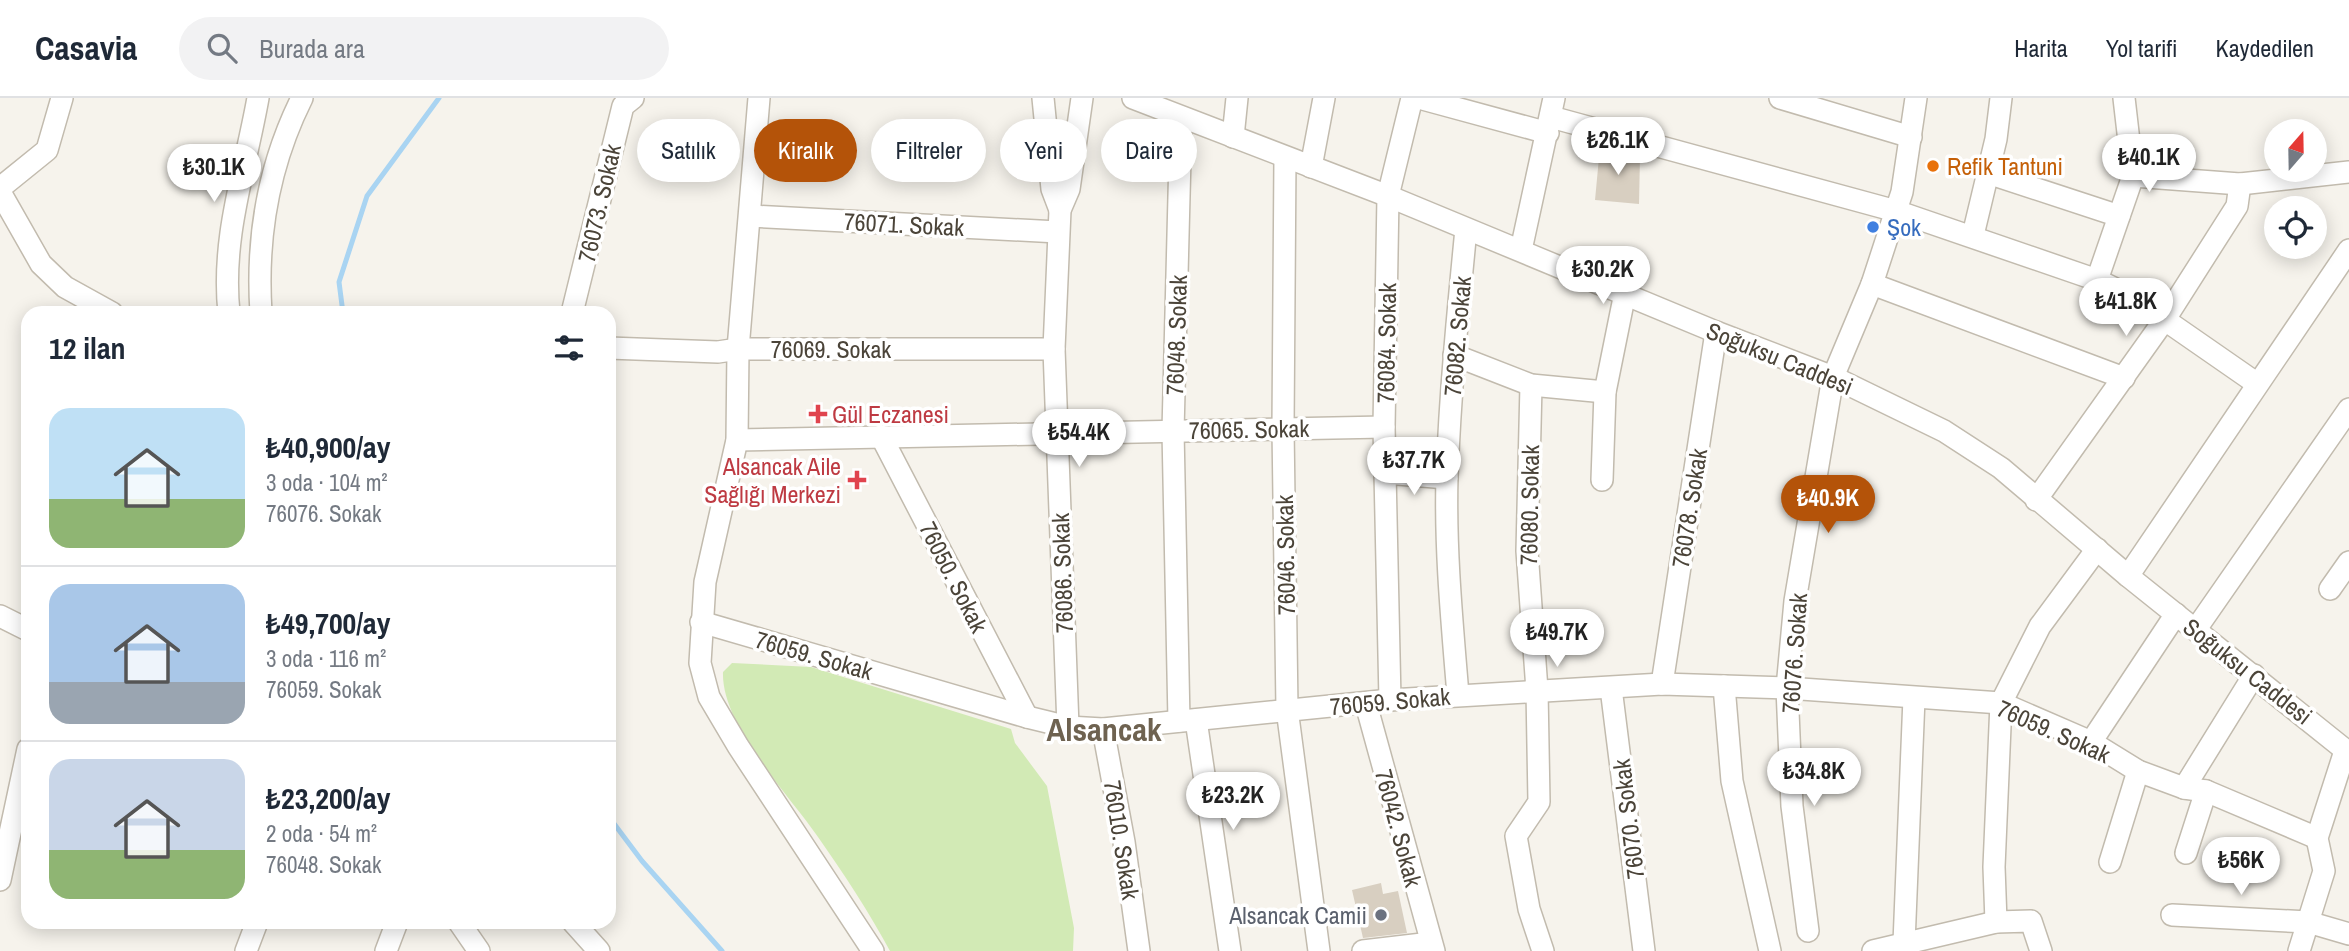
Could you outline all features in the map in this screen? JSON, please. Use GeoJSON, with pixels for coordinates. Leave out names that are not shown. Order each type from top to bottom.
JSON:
{"type":"FeatureCollection","features":[{"type":"Feature","properties":{"kind":"street"},"geometry":{"type":"LineString","coordinates":[[62,98],[47,150],[0,190],[41,264],[65,287],[99,306]]}},
{"type":"Feature","properties":{"kind":"street"},"geometry":{"type":"LineString","coordinates":[[228,306],[225,274],[238,187],[258,98]]}},
{"type":"Feature","properties":{"kind":"street"},"geometry":{"type":"LineString","coordinates":[[261,306],[259,283],[263,217],[285,133],[302,98]]}},
{"type":"Feature","properties":{"kind":"street","name":"76073. Sokak"},"geometry":{"type":"LineString","coordinates":[[574,306],[623,106],[633,98]]}},
{"type":"Feature","properties":{"kind":"street"},"geometry":{"type":"LineString","coordinates":[[759,98],[738,349],[737,440],[705,582],[700,663],[709,697],[873,951]]}},
{"type":"Feature","properties":{"kind":"street","name":"76086. Sokak"},"geometry":{"type":"LineString","coordinates":[[1043,98],[1052,189],[1060,210]]}},
{"type":"Feature","properties":{"kind":"street","name":"76086. Sokak"},"geometry":{"type":"LineString","coordinates":[[1068,727],[1054,349],[1060,210],[1069,189],[1082,98]]}},
{"type":"Feature","properties":{"kind":"street"},"geometry":{"type":"LineString","coordinates":[[1233,137],[1237,98]]}},
{"type":"Feature","properties":{"kind":"street"},"geometry":{"type":"LineString","coordinates":[[1311,167],[1324,98]]}},
{"type":"Feature","properties":{"kind":"street","name":"76084. Sokak"},"geometry":{"type":"LineString","coordinates":[[1390,700],[1384,427],[1388,196],[1412,98]]}},
{"type":"Feature","properties":{"kind":"street"},"geometry":{"type":"LineString","coordinates":[[1419,98],[1551,116],[1896,211],[1973,235],[2096,280],[2132,297],[2256,383]]}},
{"type":"Feature","properties":{"kind":"street","name":"76076. Sokak"},"geometry":{"type":"LineString","coordinates":[[1808,931],[1792,806],[1787,688],[1795,601],[1833,377],[1872,284],[1896,211],[1916,98]]}},
{"type":"Feature","properties":{"kind":"street"},"geometry":{"type":"LineString","coordinates":[[1973,235],[1988,173],[2001,98]]}},
{"type":"Feature","properties":{"kind":"street"},"geometry":{"type":"LineString","coordinates":[[2096,280],[2133,176],[2124,98]]}},
{"type":"Feature","properties":{"kind":"street"},"geometry":{"type":"LineString","coordinates":[[1789,99],[1911,137]]}},
{"type":"Feature","properties":{"kind":"street","name":"Soğuksu Caddesi"},"geometry":{"type":"LineString","coordinates":[[1139,100],[1388,196],[1716,332],[1833,377],[1944,431],[2001,468],[2128,576],[2255,675],[2347,752]]}},
{"type":"Feature","properties":{"kind":"street"},"geometry":{"type":"LineString","coordinates":[[1521,250],[1551,116]]}},
{"type":"Feature","properties":{"kind":"street","name":"76048. Sokak"},"geometry":{"type":"LineString","coordinates":[[1181,118],[1173,431],[1187,721],[1230,951]]}},
{"type":"Feature","properties":{"kind":"street","name":"76046. Sokak"},"geometry":{"type":"LineString","coordinates":[[1285,157],[1283,428],[1287,709],[1319,951]]}},
{"type":"Feature","properties":{"kind":"street"},"geometry":{"type":"LineString","coordinates":[[2133,176],[2240,184],[2349,172]]}},
{"type":"Feature","properties":{"kind":"street"},"geometry":{"type":"LineString","coordinates":[[1988,173],[2119,216]]}},
{"type":"Feature","properties":{"kind":"street"},"geometry":{"type":"LineString","coordinates":[[2036,500],[2165,319],[2237,206],[2240,184]]}},
{"type":"Feature","properties":{"kind":"street","name":"76071. Sokak"},"geometry":{"type":"LineString","coordinates":[[750,216],[1058,232]]}},
{"type":"Feature","properties":{"kind":"street","name":"76082. Sokak"},"geometry":{"type":"LineString","coordinates":[[1458,695],[1448,560],[1447,478],[1454,355],[1466,229]]}},
{"type":"Feature","properties":{"kind":"street"},"geometry":{"type":"LineString","coordinates":[[2128,576],[2256,383],[2349,250]]}},
{"type":"Feature","properties":{"kind":"street"},"geometry":{"type":"LineString","coordinates":[[1872,284],[2124,378]]}},
{"type":"Feature","properties":{"kind":"street"},"geometry":{"type":"LineString","coordinates":[[1602,480],[1605,392],[1625,293]]}},
{"type":"Feature","properties":{"kind":"street","name":"76078. Sokak"},"geometry":{"type":"LineString","coordinates":[[1662,684],[1716,332]]}},
{"type":"Feature","properties":{"kind":"street","name":"76069. Sokak"},"geometry":{"type":"LineString","coordinates":[[616,348],[718,352],[738,349],[1054,349]]}},
{"type":"Feature","properties":{"kind":"street"},"geometry":{"type":"LineString","coordinates":[[1454,355],[1531,384],[1605,392]]}},
{"type":"Feature","properties":{"kind":"street","name":"76080. Sokak"},"geometry":{"type":"LineString","coordinates":[[1531,384],[1527,551],[1538,690],[1539,802],[1516,836],[1529,909],[1542,951]]}},
{"type":"Feature","properties":{"kind":"street"},"geometry":{"type":"LineString","coordinates":[[2196,629],[2349,408]]}},
{"type":"Feature","properties":{"kind":"street","name":"76065. Sokak"},"geometry":{"type":"LineString","coordinates":[[737,440],[1384,427]]}},
{"type":"Feature","properties":{"kind":"street","name":"76050. Sokak"},"geometry":{"type":"LineString","coordinates":[[881,436],[1027,717]]}},
{"type":"Feature","properties":{"kind":"street"},"geometry":{"type":"LineString","coordinates":[[1385,473],[1447,478]]}},
{"type":"Feature","properties":{"kind":"street"},"geometry":{"type":"LineString","coordinates":[[1996,922],[1994,867],[2001,703],[2040,626],[2097,549]]}},
{"type":"Feature","properties":{"kind":"street"},"geometry":{"type":"LineString","coordinates":[[2330,589],[2349,562]]}},
{"type":"Feature","properties":{"kind":"street"},"geometry":{"type":"LineString","coordinates":[[2091,742],[2176,614]]}},
{"type":"Feature","properties":{"kind":"street"},"geometry":{"type":"LineString","coordinates":[[0,616],[21,626]]}},
{"type":"Feature","properties":{"kind":"street","name":"76059. Sokak"},"geometry":{"type":"LineString","coordinates":[[701,622],[1068,727],[1103,729],[1390,700],[1662,684],[1787,688],[2001,703],[2091,742],[2138,771],[2184,788],[2206,791],[2317,838]]}},
{"type":"Feature","properties":{"kind":"street"},"geometry":{"type":"LineString","coordinates":[[2184,788],[2255,675]]}},
{"type":"Feature","properties":{"kind":"street"},"geometry":{"type":"LineString","coordinates":[[1724,686],[1732,781],[1770,951]]}},
{"type":"Feature","properties":{"kind":"street","name":"76070. Sokak"},"geometry":{"type":"LineString","coordinates":[[1611,688],[1644,951]]}},
{"type":"Feature","properties":{"kind":"street"},"geometry":{"type":"LineString","coordinates":[[1905,943],[1914,698]]}},
{"type":"Feature","properties":{"kind":"street","name":"76042. Sokak"},"geometry":{"type":"LineString","coordinates":[[1366,704],[1433,947]]}},
{"type":"Feature","properties":{"kind":"street","name":"76010. Sokak"},"geometry":{"type":"LineString","coordinates":[[1103,729],[1124,842],[1139,951]]}},
{"type":"Feature","properties":{"kind":"street"},"geometry":{"type":"LineString","coordinates":[[2299,951],[2324,871],[2317,838],[2347,752]]}},
{"type":"Feature","properties":{"kind":"street"},"geometry":{"type":"LineString","coordinates":[[2110,862],[2138,771]]}},
{"type":"Feature","properties":{"kind":"street"},"geometry":{"type":"LineString","coordinates":[[0,880],[21,782]]}},
{"type":"Feature","properties":{"kind":"street"},"geometry":{"type":"LineString","coordinates":[[2186,853],[2206,791]]}},
{"type":"Feature","properties":{"kind":"street"},"geometry":{"type":"LineString","coordinates":[[2172,915],[2308,922],[2349,934]]}},
{"type":"Feature","properties":{"kind":"street"},"geometry":{"type":"LineString","coordinates":[[1873,951],[1905,943],[1952,942],[1996,922],[2031,921],[2041,951]]}},
{"type":"Feature","properties":{"kind":"street"},"geometry":{"type":"LineString","coordinates":[[246,951],[254,929]]}},
{"type":"Feature","properties":{"kind":"street"},"geometry":{"type":"LineString","coordinates":[[386,951],[394,929]]}},
{"type":"Feature","properties":{"kind":"street"},"geometry":{"type":"LineString","coordinates":[[464,929],[479,951]]}},
{"type":"Feature","properties":{"kind":"street"},"geometry":{"type":"LineString","coordinates":[[579,929],[599,951]]}},
{"type":"Feature","properties":{"kind":"street"},"geometry":{"type":"LineString","coordinates":[[1363,951],[1433,947]]}},
{"type":"Feature","properties":{"kind":"green space"},"geometry":{"type":"Polygon","coordinates":[[[732,663],[811,667],[1011,729],[1015,743],[1047,786],[1074,928],[1073,951],[890,951],[837,865],[745,736],[725,693],[723,672],[732,663]]]}},
{"type":"Feature","properties":{"kind":"building"},"geometry":{"type":"Polygon","coordinates":[[[1600,147],[1640,156],[1639,204],[1595,200],[1600,147]]]}},
{"type":"Feature","properties":{"kind":"building","name":"Alsancak Camii"},"geometry":{"type":"Polygon","coordinates":[[[1381,883],[1383,894],[1398,891],[1407,933],[1363,938],[1352,890],[1381,883]]]}},
{"type":"Feature","properties":{"kind":"waterway"},"geometry":{"type":"LineString","coordinates":[[342,306],[339,282],[367,196],[439,98]]}},
{"type":"Feature","properties":{"kind":"waterway"},"geometry":{"type":"LineString","coordinates":[[616,826],[642,861],[722,951]]}},
{"type":"Feature","properties":{"kind":"place","name":"Refik Tantuni"},"geometry":{"type":"Point","coordinates":[1933,166]}},
{"type":"Feature","properties":{"kind":"place","name":"Şok"},"geometry":{"type":"Point","coordinates":[1873,227]}},
{"type":"Feature","properties":{"kind":"place","name":"Gül Eczanesi"},"geometry":{"type":"Point","coordinates":[818,414]}},
{"type":"Feature","properties":{"kind":"place","name":"Alsancak Aile Sağlığı Merkezi"},"geometry":{"type":"Point","coordinates":[857,480]}},
{"type":"Feature","properties":{"kind":"place","name":"Alsancak Camii"},"geometry":{"type":"Point","coordinates":[1381,915]}},
{"type":"Feature","properties":{"kind":"district","name":"Alsancak"},"geometry":{"type":"Point","coordinates":[1104,729]}}]}
